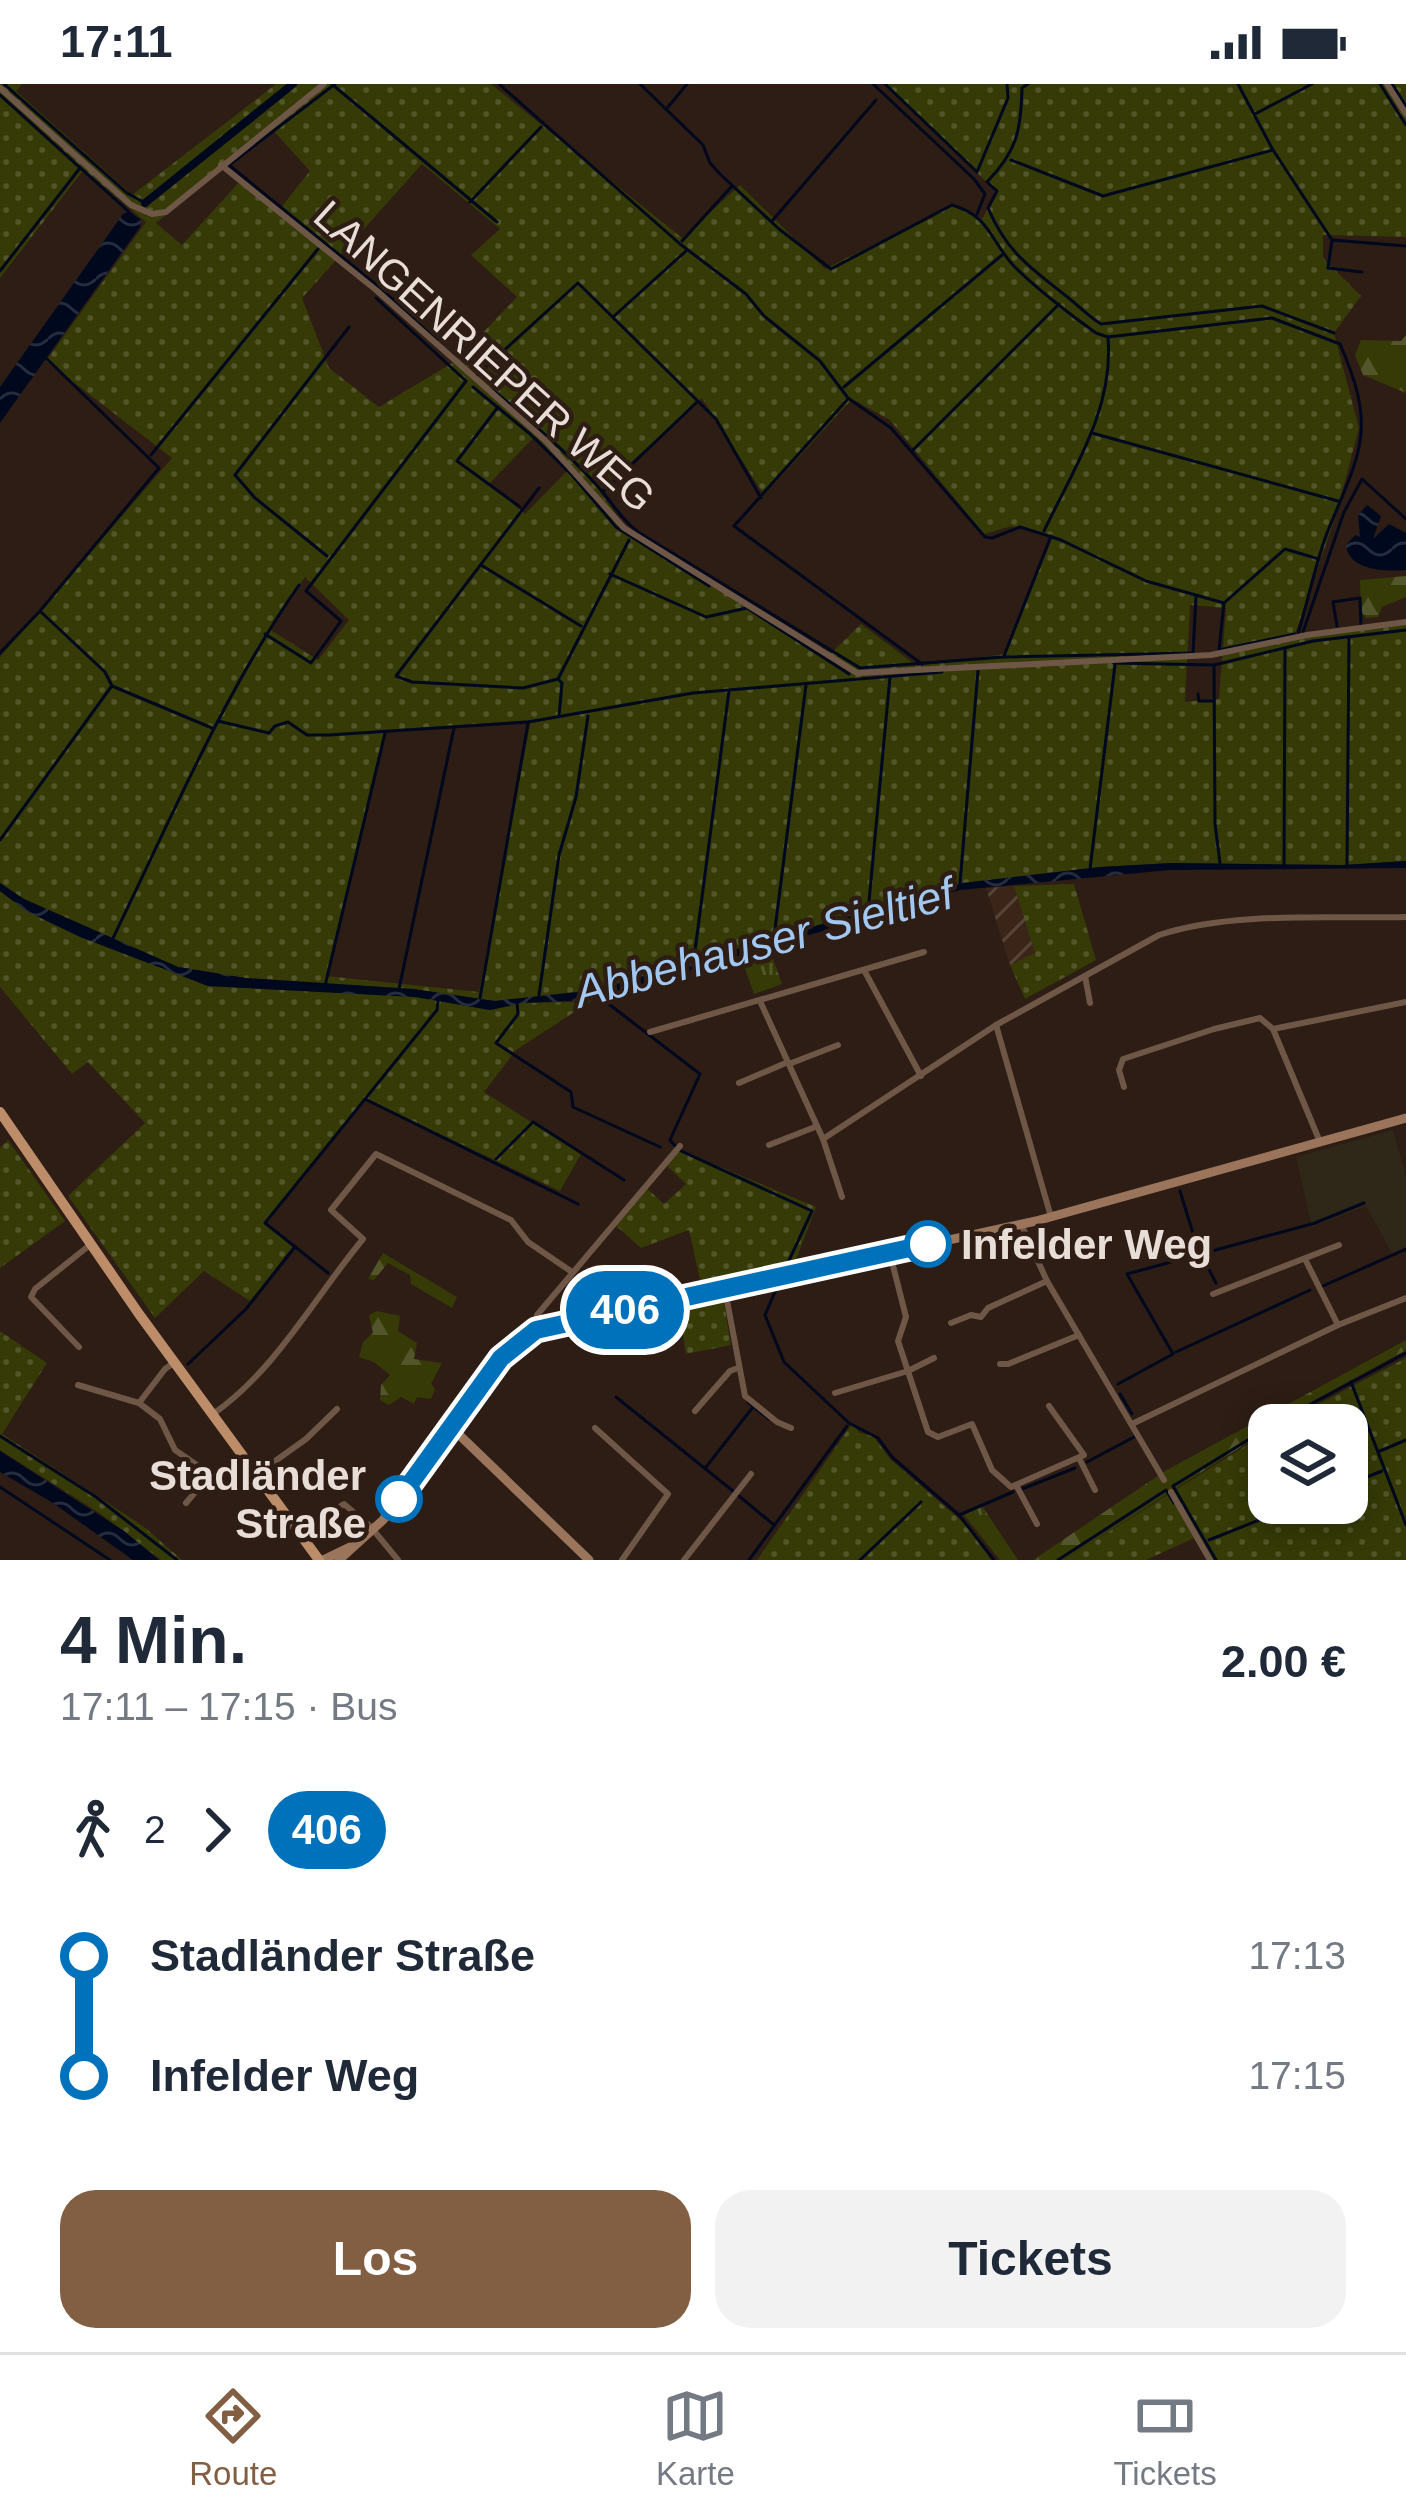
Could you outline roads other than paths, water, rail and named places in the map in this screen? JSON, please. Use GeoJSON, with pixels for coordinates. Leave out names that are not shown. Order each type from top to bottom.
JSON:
{"type":"FeatureCollection","features":[{"type":"Feature","properties":{"kind":"main road"},"geometry":{"type":"LineString","coordinates":[[0,1112],[321,1560],[355,1545]]}},
{"type":"Feature","properties":{"kind":"main road"},"geometry":{"type":"LineString","coordinates":[[339,1560],[373,1530],[501,1358],[536,1330],[1051,1217],[1406,1118]]}},
{"type":"Feature","properties":{"kind":"main road"},"geometry":{"type":"LineString","coordinates":[[451,1427],[589,1560]]}},
{"type":"Feature","properties":{"kind":"street"},"geometry":{"type":"LineString","coordinates":[[0,88],[131,205],[152,214],[166,212],[324,84]]}},
{"type":"Feature","properties":{"kind":"street"},"geometry":{"type":"LineString","coordinates":[[1387,84],[1406,114]]}},
{"type":"Feature","properties":{"kind":"street","name":"LANGENRIEPER WEG"},"geometry":{"type":"LineString","coordinates":[[221,165],[379,292],[546,440],[624,528],[857,673],[1211,655],[1307,635],[1406,622]]}},
{"type":"Feature","properties":{"kind":"street"},"geometry":{"type":"LineString","coordinates":[[824,1139],[996,1025],[1159,935],[1181,928],[1406,917]]}},
{"type":"Feature","properties":{"kind":"street"},"geometry":{"type":"LineString","coordinates":[[650,1032],[924,952]]}},
{"type":"Feature","properties":{"kind":"street"},"geometry":{"type":"LineString","coordinates":[[864,970],[921,1076]]}},
{"type":"Feature","properties":{"kind":"street"},"geometry":{"type":"LineString","coordinates":[[1085,976],[1090,1003]]}},
{"type":"Feature","properties":{"kind":"street"},"geometry":{"type":"LineString","coordinates":[[760,1001],[824,1139],[842,1197]]}},
{"type":"Feature","properties":{"kind":"street"},"geometry":{"type":"LineString","coordinates":[[1273,1029],[1406,1002]]}},
{"type":"Feature","properties":{"kind":"street"},"geometry":{"type":"LineString","coordinates":[[1124,1087],[1119,1070],[1123,1059],[1214,1029],[1266,1020],[1320,1142]]}},
{"type":"Feature","properties":{"kind":"street"},"geometry":{"type":"LineString","coordinates":[[996,1025],[1051,1217]]}},
{"type":"Feature","properties":{"kind":"street"},"geometry":{"type":"LineString","coordinates":[[739,1083],[838,1045]]}},
{"type":"Feature","properties":{"kind":"street"},"geometry":{"type":"LineString","coordinates":[[769,1145],[815,1127]]}},
{"type":"Feature","properties":{"kind":"street"},"geometry":{"type":"LineString","coordinates":[[536,1330],[536,1316],[680,1146]]}},
{"type":"Feature","properties":{"kind":"street"},"geometry":{"type":"LineString","coordinates":[[213,1414],[267,1366],[363,1239],[331,1210],[376,1154],[511,1220],[528,1242],[572,1272]]}},
{"type":"Feature","properties":{"kind":"street"},"geometry":{"type":"LineString","coordinates":[[1021,1224],[1047,1281],[1164,1480]]}},
{"type":"Feature","properties":{"kind":"street"},"geometry":{"type":"LineString","coordinates":[[79,1347],[31,1297],[91,1244]]}},
{"type":"Feature","properties":{"kind":"street"},"geometry":{"type":"LineString","coordinates":[[1213,1294],[1339,1245]]}},
{"type":"Feature","properties":{"kind":"street"},"geometry":{"type":"LineString","coordinates":[[890,1253],[906,1317],[898,1341],[928,1432],[938,1436],[972,1424],[992,1469],[1006,1485],[1016,1485],[1081,1456]]}},
{"type":"Feature","properties":{"kind":"street"},"geometry":{"type":"LineString","coordinates":[[1305,1259],[1337,1325]]}},
{"type":"Feature","properties":{"kind":"street"},"geometry":{"type":"LineString","coordinates":[[951,1323],[970,1315],[982,1317],[988,1308],[1047,1281]]}},
{"type":"Feature","properties":{"kind":"street"},"geometry":{"type":"LineString","coordinates":[[724,1290],[746,1396],[776,1422],[791,1428]]}},
{"type":"Feature","properties":{"kind":"street"},"geometry":{"type":"LineString","coordinates":[[1132,1424],[1337,1325],[1406,1298]]}},
{"type":"Feature","properties":{"kind":"street"},"geometry":{"type":"LineString","coordinates":[[1000,1364],[1078,1335]]}},
{"type":"Feature","properties":{"kind":"street"},"geometry":{"type":"LineString","coordinates":[[836,1394],[934,1358]]}},
{"type":"Feature","properties":{"kind":"street"},"geometry":{"type":"LineString","coordinates":[[139,1403],[175,1362]]}},
{"type":"Feature","properties":{"kind":"street"},"geometry":{"type":"LineString","coordinates":[[695,1412],[730,1371],[739,1368]]}},
{"type":"Feature","properties":{"kind":"street"},"geometry":{"type":"LineString","coordinates":[[78,1385],[139,1403],[160,1419],[175,1450],[208,1477],[186,1503]]}},
{"type":"Feature","properties":{"kind":"street"},"geometry":{"type":"LineString","coordinates":[[1049,1406],[1081,1456],[1095,1490]]}},
{"type":"Feature","properties":{"kind":"street"},"geometry":{"type":"LineString","coordinates":[[257,1474],[306,1439],[337,1409]]}},
{"type":"Feature","properties":{"kind":"street"},"geometry":{"type":"LineString","coordinates":[[595,1428],[668,1494],[622,1560]]}},
{"type":"Feature","properties":{"kind":"street"},"geometry":{"type":"LineString","coordinates":[[684,1560],[751,1474]]}},
{"type":"Feature","properties":{"kind":"street"},"geometry":{"type":"LineString","coordinates":[[1016,1485],[1037,1524]]}},
{"type":"Feature","properties":{"kind":"street"},"geometry":{"type":"LineString","coordinates":[[1171,1492],[1210,1560]]}},
{"type":"Feature","properties":{"kind":"street"},"geometry":{"type":"LineString","coordinates":[[314,1522],[344,1504],[398,1560]]}},
{"type":"Feature","properties":{"kind":"water"},"geometry":{"type":"Polygon","coordinates":[[[129,211],[141,220],[140,227],[0,423],[0,387],[129,211]]]}},
{"type":"Feature","properties":{"kind":"water"},"geometry":{"type":"Polygon","coordinates":[[[1367,505],[1381,516],[1373,539],[1389,524],[1406,533],[1406,570],[1369,568],[1348,553],[1346,545],[1355,535],[1360,537],[1358,515],[1367,505]]]}},
{"type":"Feature","properties":{"kind":"water","name":"Abbehauser Sieltief"},"geometry":{"type":"Polygon","coordinates":[[[1406,861],[1406,868],[1170,870],[960,890],[591,1000],[522,1003],[490,1010],[415,997],[208,986],[80,937],[26,911],[0,891],[0,883],[24,899],[178,967],[246,978],[413,989],[495,1001],[596,990],[963,883],[1171,863],[1406,861]]]}},
{"type":"Feature","properties":{"kind":"water"},"geometry":{"type":"Polygon","coordinates":[[[0,1451],[124,1531],[159,1560],[133,1560],[0,1472],[0,1451]]]}},
{"type":"Feature","properties":{"kind":"waterway"},"geometry":{"type":"LineString","coordinates":[[4,84],[127,193],[145,203]]}},
{"type":"Feature","properties":{"kind":"waterway"},"geometry":{"type":"LineString","coordinates":[[145,203],[293,84]]}},
{"type":"Feature","properties":{"kind":"waterway"},"geometry":{"type":"LineString","coordinates":[[335,84],[229,165],[385,292],[436,340]]}},
{"type":"Feature","properties":{"kind":"waterway"},"geometry":{"type":"LineString","coordinates":[[499,84],[820,361],[848,398],[891,428],[985,537],[1020,527],[1061,540],[1146,581],[1224,603]]}},
{"type":"Feature","properties":{"kind":"waterway"},"geometry":{"type":"LineString","coordinates":[[640,84],[703,145],[720,174],[831,269],[952,205],[982,222],[1021,273],[1096,333],[1108,337],[1272,318],[1340,344],[1359,399],[1360,441],[1298,634]]}},
{"type":"Feature","properties":{"kind":"waterway"},"geometry":{"type":"LineString","coordinates":[[668,107],[687,84]]}},
{"type":"Feature","properties":{"kind":"waterway"},"geometry":{"type":"LineString","coordinates":[[873,84],[974,179],[985,194],[977,214]]}},
{"type":"Feature","properties":{"kind":"waterway"},"geometry":{"type":"LineString","coordinates":[[885,84],[977,172],[1008,98],[1007,84]]}},
{"type":"Feature","properties":{"kind":"waterway"},"geometry":{"type":"LineString","coordinates":[[1028,84],[1022,88],[1011,150],[987,182],[997,191],[988,208],[1023,260],[1089,315],[1101,324],[1262,306],[1334,333]]}},
{"type":"Feature","properties":{"kind":"waterway"},"geometry":{"type":"LineString","coordinates":[[1238,84],[1273,150],[1332,240],[1406,246]]}},
{"type":"Feature","properties":{"kind":"waterway"},"geometry":{"type":"LineString","coordinates":[[1255,114],[1312,84]]}},
{"type":"Feature","properties":{"kind":"waterway"},"geometry":{"type":"LineString","coordinates":[[1380,84],[1406,125]]}},
{"type":"Feature","properties":{"kind":"waterway"},"geometry":{"type":"LineString","coordinates":[[1392,84],[1406,106]]}},
{"type":"Feature","properties":{"kind":"waterway"},"geometry":{"type":"LineString","coordinates":[[333,85],[497,222]]}},
{"type":"Feature","properties":{"kind":"waterway"},"geometry":{"type":"LineString","coordinates":[[0,95],[128,211]]}},
{"type":"Feature","properties":{"kind":"waterway"},"geometry":{"type":"LineString","coordinates":[[772,221],[876,100]]}},
{"type":"Feature","properties":{"kind":"waterway"},"geometry":{"type":"LineString","coordinates":[[470,202],[541,127]]}},
{"type":"Feature","properties":{"kind":"waterway"},"geometry":{"type":"LineString","coordinates":[[1011,160],[1103,196],[1273,150]]}},
{"type":"Feature","properties":{"kind":"waterway"},"geometry":{"type":"LineString","coordinates":[[0,271],[80,168]]}},
{"type":"Feature","properties":{"kind":"waterway"},"geometry":{"type":"LineString","coordinates":[[682,241],[732,186]]}},
{"type":"Feature","properties":{"kind":"waterway"},"geometry":{"type":"LineString","coordinates":[[1332,240],[1328,268],[1362,272]]}},
{"type":"Feature","properties":{"kind":"waterway"},"geometry":{"type":"LineString","coordinates":[[151,455],[318,249]]}},
{"type":"Feature","properties":{"kind":"waterway"},"geometry":{"type":"LineString","coordinates":[[613,317],[686,251]]}},
{"type":"Feature","properties":{"kind":"waterway"},"geometry":{"type":"LineString","coordinates":[[844,387],[1002,255]]}},
{"type":"Feature","properties":{"kind":"waterway"},"geometry":{"type":"LineString","coordinates":[[476,376],[578,283],[716,419],[761,498]]}},
{"type":"Feature","properties":{"kind":"waterway"},"geometry":{"type":"LineString","coordinates":[[265,634],[311,663],[341,621],[306,591],[466,381],[376,298]]}},
{"type":"Feature","properties":{"kind":"waterway"},"geometry":{"type":"LineString","coordinates":[[913,450],[1059,304]]}},
{"type":"Feature","properties":{"kind":"waterway"},"geometry":{"type":"LineString","coordinates":[[327,556],[255,498],[235,475],[349,327]]}},
{"type":"Feature","properties":{"kind":"waterway"},"geometry":{"type":"LineString","coordinates":[[1044,531],[1098,414],[1105,390],[1108,338]]}},
{"type":"Feature","properties":{"kind":"waterway"},"geometry":{"type":"LineString","coordinates":[[0,653],[159,468],[47,359]]}},
{"type":"Feature","properties":{"kind":"waterway"},"geometry":{"type":"LineString","coordinates":[[473,387],[572,475],[616,527],[709,586]]}},
{"type":"Feature","properties":{"kind":"waterway"},"geometry":{"type":"LineString","coordinates":[[493,390],[575,462],[638,532],[860,668],[1003,657],[1193,653],[1196,596]]}},
{"type":"Feature","properties":{"kind":"waterway"},"geometry":{"type":"LineString","coordinates":[[847,400],[734,526],[922,664]]}},
{"type":"Feature","properties":{"kind":"waterway"},"geometry":{"type":"LineString","coordinates":[[604,491],[697,402]]}},
{"type":"Feature","properties":{"kind":"waterway"},"geometry":{"type":"LineString","coordinates":[[498,407],[457,461],[520,507]]}},
{"type":"Feature","properties":{"kind":"waterway"},"geometry":{"type":"LineString","coordinates":[[1092,433],[1338,501]]}},
{"type":"Feature","properties":{"kind":"waterway"},"geometry":{"type":"LineString","coordinates":[[1303,632],[1344,512],[1362,479],[1406,519]]}},
{"type":"Feature","properties":{"kind":"waterway"},"geometry":{"type":"LineString","coordinates":[[539,488],[396,676],[412,682],[523,688],[558,679]]}},
{"type":"Feature","properties":{"kind":"waterway"},"geometry":{"type":"LineString","coordinates":[[1004,656],[1051,536]]}},
{"type":"Feature","properties":{"kind":"waterway"},"geometry":{"type":"LineString","coordinates":[[559,716],[562,683],[558,679],[629,540]]}},
{"type":"Feature","properties":{"kind":"waterway"},"geometry":{"type":"LineString","coordinates":[[1295,634],[1219,650],[1224,603],[1285,549],[1319,559]]}},
{"type":"Feature","properties":{"kind":"waterway"},"geometry":{"type":"LineString","coordinates":[[481,565],[581,626]]}},
{"type":"Feature","properties":{"kind":"waterway"},"geometry":{"type":"LineString","coordinates":[[610,574],[706,617],[747,608],[849,674]]}},
{"type":"Feature","properties":{"kind":"waterway"},"geometry":{"type":"LineString","coordinates":[[113,938],[222,713],[299,585]]}},
{"type":"Feature","properties":{"kind":"waterway"},"geometry":{"type":"LineString","coordinates":[[1337,626],[1333,602],[1360,598],[1361,626]]}},
{"type":"Feature","properties":{"kind":"waterway"},"geometry":{"type":"LineString","coordinates":[[41,612],[105,672],[112,686],[212,728]]}},
{"type":"Feature","properties":{"kind":"waterway"},"geometry":{"type":"LineString","coordinates":[[1220,863],[1215,824],[1214,665],[1313,641],[1406,630]]}},
{"type":"Feature","properties":{"kind":"waterway"},"geometry":{"type":"LineString","coordinates":[[1347,867],[1349,637]]}},
{"type":"Feature","properties":{"kind":"waterway"},"geometry":{"type":"LineString","coordinates":[[1284,868],[1285,650]]}},
{"type":"Feature","properties":{"kind":"waterway"},"geometry":{"type":"LineString","coordinates":[[1114,663],[1214,665]]}},
{"type":"Feature","properties":{"kind":"waterway"},"geometry":{"type":"LineString","coordinates":[[1090,869],[1115,665]]}},
{"type":"Feature","properties":{"kind":"waterway","name":"Abbehauser Sieltief"},"geometry":{"type":"LineString","coordinates":[[960,883],[978,671]]}},
{"type":"Feature","properties":{"kind":"waterway"},"geometry":{"type":"LineString","coordinates":[[218,721],[269,733],[288,722],[307,735],[528,722],[693,693],[942,672]]}},
{"type":"Feature","properties":{"kind":"waterway","name":"Abbehauser Sieltief"},"geometry":{"type":"LineString","coordinates":[[868,912],[890,677]]}},
{"type":"Feature","properties":{"kind":"waterway","name":"Abbehauser Sieltief"},"geometry":{"type":"LineString","coordinates":[[774,937],[806,685]]}},
{"type":"Feature","properties":{"kind":"waterway"},"geometry":{"type":"LineString","coordinates":[[0,840],[111,687]]}},
{"type":"Feature","properties":{"kind":"waterway","name":"Abbehauser Sieltief"},"geometry":{"type":"LineString","coordinates":[[693,966],[729,691]]}},
{"type":"Feature","properties":{"kind":"waterway"},"geometry":{"type":"LineString","coordinates":[[1198,694],[1199,701],[1212,701]]}},
{"type":"Feature","properties":{"kind":"waterway"},"geometry":{"type":"LineString","coordinates":[[539,995],[559,855],[576,797],[588,716]]}},
{"type":"Feature","properties":{"kind":"waterway"},"geometry":{"type":"LineString","coordinates":[[480,998],[528,723]]}},
{"type":"Feature","properties":{"kind":"waterway"},"geometry":{"type":"LineString","coordinates":[[399,989],[454,728]]}},
{"type":"Feature","properties":{"kind":"waterway"},"geometry":{"type":"LineString","coordinates":[[325,986],[385,733]]}},
{"type":"Feature","properties":{"kind":"waterway","name":"Abbehauser Sieltief"},"geometry":{"type":"LineString","coordinates":[[597,995],[700,1074],[670,1140],[679,1150],[812,1211],[786,1267]]}},
{"type":"Feature","properties":{"kind":"waterway"},"geometry":{"type":"LineString","coordinates":[[328,1273],[265,1223],[437,1010],[438,1001]]}},
{"type":"Feature","properties":{"kind":"waterway"},"geometry":{"type":"LineString","coordinates":[[517,1002],[518,1014],[496,1043],[571,1092],[573,1107],[660,1147]]}},
{"type":"Feature","properties":{"kind":"waterway"},"geometry":{"type":"LineString","coordinates":[[365,1099],[578,1204]]}},
{"type":"Feature","properties":{"kind":"waterway"},"geometry":{"type":"LineString","coordinates":[[496,1159],[533,1122],[624,1180]]}},
{"type":"Feature","properties":{"kind":"waterway"},"geometry":{"type":"LineString","coordinates":[[1180,1191],[1199,1253]]}},
{"type":"Feature","properties":{"kind":"waterway"},"geometry":{"type":"LineString","coordinates":[[1118,1384],[1173,1354],[1127,1274],[1315,1223],[1364,1203]]}},
{"type":"Feature","properties":{"kind":"waterway"},"geometry":{"type":"LineString","coordinates":[[188,1364],[246,1309],[295,1247]]}},
{"type":"Feature","properties":{"kind":"waterway"},"geometry":{"type":"LineString","coordinates":[[1323,1286],[1406,1249]]}},
{"type":"Feature","properties":{"kind":"waterway"},"geometry":{"type":"LineString","coordinates":[[1203,1258],[1216,1283]]}},
{"type":"Feature","properties":{"kind":"waterway"},"geometry":{"type":"LineString","coordinates":[[778,1285],[765,1315],[784,1362],[849,1423],[878,1438],[892,1457],[959,1515],[994,1560]]}},
{"type":"Feature","properties":{"kind":"waterway"},"geometry":{"type":"LineString","coordinates":[[1176,1352],[1310,1290]]}},
{"type":"Feature","properties":{"kind":"waterway"},"geometry":{"type":"LineString","coordinates":[[1311,1404],[1406,1353]]}},
{"type":"Feature","properties":{"kind":"waterway"},"geometry":{"type":"LineString","coordinates":[[1351,1382],[1406,1525]]}},
{"type":"Feature","properties":{"kind":"waterway"},"geometry":{"type":"LineString","coordinates":[[1120,1394],[1132,1414]]}},
{"type":"Feature","properties":{"kind":"waterway"},"geometry":{"type":"LineString","coordinates":[[616,1397],[733,1491]]}},
{"type":"Feature","properties":{"kind":"waterway"},"geometry":{"type":"LineString","coordinates":[[748,1402],[769,1419]]}},
{"type":"Feature","properties":{"kind":"waterway"},"geometry":{"type":"LineString","coordinates":[[706,1467],[753,1407]]}},
{"type":"Feature","properties":{"kind":"waterway"},"geometry":{"type":"LineString","coordinates":[[749,1560],[847,1426]]}},
{"type":"Feature","properties":{"kind":"waterway"},"geometry":{"type":"LineString","coordinates":[[0,1436],[96,1497],[177,1560]]}},
{"type":"Feature","properties":{"kind":"waterway"},"geometry":{"type":"LineString","coordinates":[[1087,1462],[1134,1437]]}},
{"type":"Feature","properties":{"kind":"waterway"},"geometry":{"type":"LineString","coordinates":[[1216,1560],[1173,1486],[1248,1440]]}},
{"type":"Feature","properties":{"kind":"waterway"},"geometry":{"type":"LineString","coordinates":[[1380,1451],[1406,1440]]}},
{"type":"Feature","properties":{"kind":"waterway"},"geometry":{"type":"LineString","coordinates":[[1022,1489],[1075,1468]]}},
{"type":"Feature","properties":{"kind":"waterway"},"geometry":{"type":"LineString","coordinates":[[1368,1477],[1382,1471]]}},
{"type":"Feature","properties":{"kind":"waterway"},"geometry":{"type":"LineString","coordinates":[[0,1487],[110,1560]]}},
{"type":"Feature","properties":{"kind":"waterway"},"geometry":{"type":"LineString","coordinates":[[1058,1560],[1166,1490],[1174,1503]]}},
{"type":"Feature","properties":{"kind":"waterway"},"geometry":{"type":"LineString","coordinates":[[959,1515],[1013,1492]]}},
{"type":"Feature","properties":{"kind":"waterway"},"geometry":{"type":"LineString","coordinates":[[739,1496],[774,1525]]}},
{"type":"Feature","properties":{"kind":"waterway"},"geometry":{"type":"LineString","coordinates":[[860,1560],[921,1502]]}},
{"type":"Feature","properties":{"kind":"waterway"},"geometry":{"type":"LineString","coordinates":[[1209,1540],[1249,1524]]}},
{"type":"Feature","properties":{"kind":"place","name":"Infelder Weg"},"geometry":{"type":"Point","coordinates":[928,1244]}},
{"type":"Feature","properties":{"kind":"place","name":"Stadländer Straße"},"geometry":{"type":"Point","coordinates":[399,1499]}}]}
